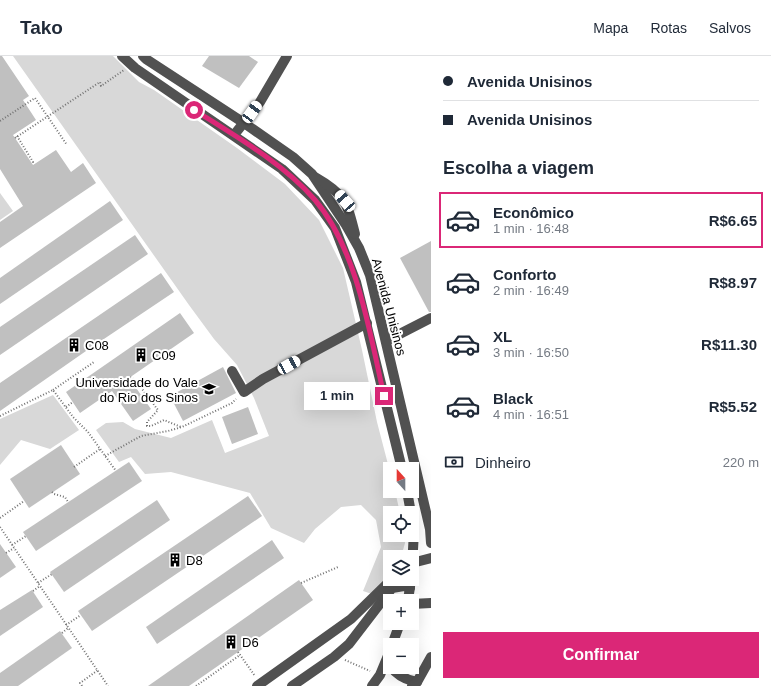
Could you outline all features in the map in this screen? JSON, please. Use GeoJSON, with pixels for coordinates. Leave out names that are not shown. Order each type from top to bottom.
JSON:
{"type":"FeatureCollection","features":[{"type":"Feature","properties":{"kind":"lane","name":"Avenida Unisinos"},"geometry":{"type":"LineString","coordinates":[[122,56],[140,72],[282,169],[315,200],[335,228],[356,282],[400,462]]}},
{"type":"Feature","properties":{"kind":"lane","name":"Avenida Unisinos"},"geometry":{"type":"LineString","coordinates":[[143,56],[293,157],[312,174],[332,203],[359,248],[370,275],[430,529],[431,543]]}},
{"type":"Feature","properties":{"kind":"lane"},"geometry":{"type":"LineString","coordinates":[[234,135],[260,102],[286,56]]}},
{"type":"Feature","properties":{"kind":"lane"},"geometry":{"type":"LineString","coordinates":[[312,174],[334,189],[345,201],[359,248]]}},
{"type":"Feature","properties":{"kind":"lane"},"geometry":{"type":"LineString","coordinates":[[332,203],[345,201]]}},
{"type":"Feature","properties":{"kind":"lane"},"geometry":{"type":"LineString","coordinates":[[386,341],[431,318]]}},
{"type":"Feature","properties":{"kind":"lane"},"geometry":{"type":"LineString","coordinates":[[232,371],[244,392],[263,379],[367,322]]}},
{"type":"Feature","properties":{"kind":"lane"},"geometry":{"type":"LineString","coordinates":[[419,562],[431,558]]}},
{"type":"Feature","properties":{"kind":"lane"},"geometry":{"type":"LineString","coordinates":[[257,686],[351,619],[385,586]]}},
{"type":"Feature","properties":{"kind":"lane"},"geometry":{"type":"LineString","coordinates":[[292,686],[334,657],[349,644],[392,588],[404,586]]}},
{"type":"Feature","properties":{"kind":"lane"},"geometry":{"type":"LineString","coordinates":[[419,604],[431,603]]}},
{"type":"Feature","properties":{"kind":"lane"},"geometry":{"type":"LineString","coordinates":[[351,619],[361,628]]}},
{"type":"Feature","properties":{"kind":"lane"},"geometry":{"type":"LineString","coordinates":[[400,674],[414,684],[431,657]]}},
{"type":"Feature","properties":{"kind":"lane"},"geometry":{"type":"LineString","coordinates":[[372,686],[383,670]]}},
{"type":"Feature","properties":{"kind":"path"},"geometry":{"type":"LineString","coordinates":[[32,162],[16,137],[100,82],[102,86],[125,70],[127,73]]}},
{"type":"Feature","properties":{"kind":"path"},"geometry":{"type":"LineString","coordinates":[[0,121],[34,98],[67,145]]}},
{"type":"Feature","properties":{"kind":"path"},"geometry":{"type":"LineString","coordinates":[[0,416],[53,390],[94,362]]}},
{"type":"Feature","properties":{"kind":"path"},"geometry":{"type":"LineString","coordinates":[[130,377],[136,381],[158,410],[147,422],[147,426],[164,420],[182,427]]}},
{"type":"Feature","properties":{"kind":"path"},"geometry":{"type":"LineString","coordinates":[[53,390],[73,416],[88,432],[116,471]]}},
{"type":"Feature","properties":{"kind":"path"},"geometry":{"type":"LineString","coordinates":[[105,456],[141,436],[182,427],[232,403],[244,392]]}},
{"type":"Feature","properties":{"kind":"path"},"geometry":{"type":"LineString","coordinates":[[66,407],[73,402]]}},
{"type":"Feature","properties":{"kind":"path"},"geometry":{"type":"LineString","coordinates":[[74,467],[100,449]]}},
{"type":"Feature","properties":{"kind":"path"},"geometry":{"type":"LineString","coordinates":[[52,492],[65,497],[68,502]]}},
{"type":"Feature","properties":{"kind":"path"},"geometry":{"type":"LineString","coordinates":[[0,518],[24,501]]}},
{"type":"Feature","properties":{"kind":"path"},"geometry":{"type":"LineString","coordinates":[[0,527],[108,686]]}},
{"type":"Feature","properties":{"kind":"path"},"geometry":{"type":"LineString","coordinates":[[6,553],[26,536]]}},
{"type":"Feature","properties":{"kind":"path"},"geometry":{"type":"LineString","coordinates":[[301,583],[338,567]]}},
{"type":"Feature","properties":{"kind":"path"},"geometry":{"type":"LineString","coordinates":[[38,583],[52,574]]}},
{"type":"Feature","properties":{"kind":"path"},"geometry":{"type":"LineString","coordinates":[[33,591],[40,586]]}},
{"type":"Feature","properties":{"kind":"path"},"geometry":{"type":"LineString","coordinates":[[66,624],[81,615]]}},
{"type":"Feature","properties":{"kind":"path"},"geometry":{"type":"LineString","coordinates":[[62,633],[68,628]]}},
{"type":"Feature","properties":{"kind":"path"},"geometry":{"type":"LineString","coordinates":[[238,652],[254,674]]}},
{"type":"Feature","properties":{"kind":"path"},"geometry":{"type":"LineString","coordinates":[[196,686],[240,655]]}},
{"type":"Feature","properties":{"kind":"path"},"geometry":{"type":"LineString","coordinates":[[339,659],[357,664],[376,673]]}},
{"type":"Feature","properties":{"kind":"path"},"geometry":{"type":"LineString","coordinates":[[82,686],[80,683],[98,670]]}},
{"type":"Feature","properties":{"kind":"shaded area"},"geometry":{"type":"Polygon","coordinates":[[[13,56],[113,56],[139,82],[154,90],[237,148],[285,184],[319,220],[343,268],[362,350],[377,422],[387,462],[383,462],[383,498],[397,498],[398,506],[383,506],[383,542],[405,542],[403,550],[383,550],[383,582],[372,594],[363,591],[381,547],[376,520],[361,505],[341,507],[315,529],[304,543],[271,528],[250,493],[171,472],[145,474],[131,457],[119,462],[96,430],[106,423],[123,422],[135,429],[171,438],[212,420],[225,453],[269,436],[254,398],[237,365],[214,339],[13,56]]]}},
{"type":"Feature","properties":{"kind":"shaded area"},"geometry":{"type":"Polygon","coordinates":[[[0,193],[13,211],[0,220],[0,193]]]}},
{"type":"Feature","properties":{"kind":"shaded area"},"geometry":{"type":"Polygon","coordinates":[[[53,395],[79,430],[50,449],[21,440],[0,465],[0,419],[53,395]]]}},
{"type":"Feature","properties":{"kind":"building"},"geometry":{"type":"Polygon","coordinates":[[[0,56],[2,56],[29,96],[23,100],[36,120],[13,135],[33,165],[56,150],[71,172],[83,163],[96,183],[0,248],[0,222],[23,206],[0,169],[0,56]]]}},
{"type":"Feature","properties":{"kind":"building"},"geometry":{"type":"Polygon","coordinates":[[[209,56],[249,56],[258,62],[239,88],[202,66],[209,56]]]}},
{"type":"Feature","properties":{"kind":"building"},"geometry":{"type":"Polygon","coordinates":[[[110,201],[123,220],[0,304],[0,278],[110,201]]]}},
{"type":"Feature","properties":{"kind":"building"},"geometry":{"type":"Polygon","coordinates":[[[135,235],[148,254],[0,355],[0,327],[135,235]]]}},
{"type":"Feature","properties":{"kind":"building"},"geometry":{"type":"Polygon","coordinates":[[[431,241],[431,312],[429,312],[400,258],[431,241]]]}},
{"type":"Feature","properties":{"kind":"building","name":"C08"},"geometry":{"type":"Polygon","coordinates":[[[161,273],[174,292],[0,411],[0,383],[161,273]]]}},
{"type":"Feature","properties":{"kind":"building","name":"C09"},"geometry":{"type":"Polygon","coordinates":[[[180,313],[194,333],[129,378],[151,409],[133,421],[112,391],[80,413],[66,392],[180,313]]]}},
{"type":"Feature","properties":{"kind":"building"},"geometry":{"type":"Polygon","coordinates":[[[223,367],[236,393],[183,421],[170,396],[223,367]]]}},
{"type":"Feature","properties":{"kind":"building"},"geometry":{"type":"Polygon","coordinates":[[[248,407],[258,434],[232,444],[222,417],[248,407]]]}},
{"type":"Feature","properties":{"kind":"building"},"geometry":{"type":"Polygon","coordinates":[[[61,445],[80,474],[29,508],[10,479],[61,445]]]}},
{"type":"Feature","properties":{"kind":"building"},"geometry":{"type":"Polygon","coordinates":[[[129,462],[142,481],[36,551],[23,532],[129,462]]]}},
{"type":"Feature","properties":{"kind":"building","name":"D8"},"geometry":{"type":"Polygon","coordinates":[[[248,496],[262,516],[92,631],[78,611],[248,496]]]}},
{"type":"Feature","properties":{"kind":"building"},"geometry":{"type":"Polygon","coordinates":[[[157,500],[170,520],[64,592],[50,572],[157,500]]]}},
{"type":"Feature","properties":{"kind":"building"},"geometry":{"type":"Polygon","coordinates":[[[272,540],[284,558],[157,644],[146,627],[272,540]]]}},
{"type":"Feature","properties":{"kind":"building"},"geometry":{"type":"Polygon","coordinates":[[[0,544],[16,567],[0,578],[0,544]]]}},
{"type":"Feature","properties":{"kind":"building","name":"D6"},"geometry":{"type":"Polygon","coordinates":[[[299,580],[313,600],[189,686],[148,686],[299,580]]]}},
{"type":"Feature","properties":{"kind":"building"},"geometry":{"type":"Polygon","coordinates":[[[32,590],[43,607],[0,636],[0,610],[32,590]]]}},
{"type":"Feature","properties":{"kind":"building"},"geometry":{"type":"Polygon","coordinates":[[[60,631],[72,648],[18,686],[0,686],[0,673],[60,631]]]}},
{"type":"Feature","properties":{"kind":"place","name":"C08"},"geometry":{"type":"Point","coordinates":[74,345]}},
{"type":"Feature","properties":{"kind":"place","name":"C09"},"geometry":{"type":"Point","coordinates":[141,355]}},
{"type":"Feature","properties":{"kind":"place","name":"Universidade do Vale do Rio dos Sinos"},"geometry":{"type":"Point","coordinates":[209,389]}},
{"type":"Feature","properties":{"kind":"place","name":"D8"},"geometry":{"type":"Point","coordinates":[175,560]}},
{"type":"Feature","properties":{"kind":"place","name":"D6"},"geometry":{"type":"Point","coordinates":[231,642]}},
{"type":"Feature","properties":{"kind":"route"},"geometry":{"type":"LineString","coordinates":[[194,110],[234,135],[282,169],[315,200],[335,228],[356,282],[384,396]]}}]}
